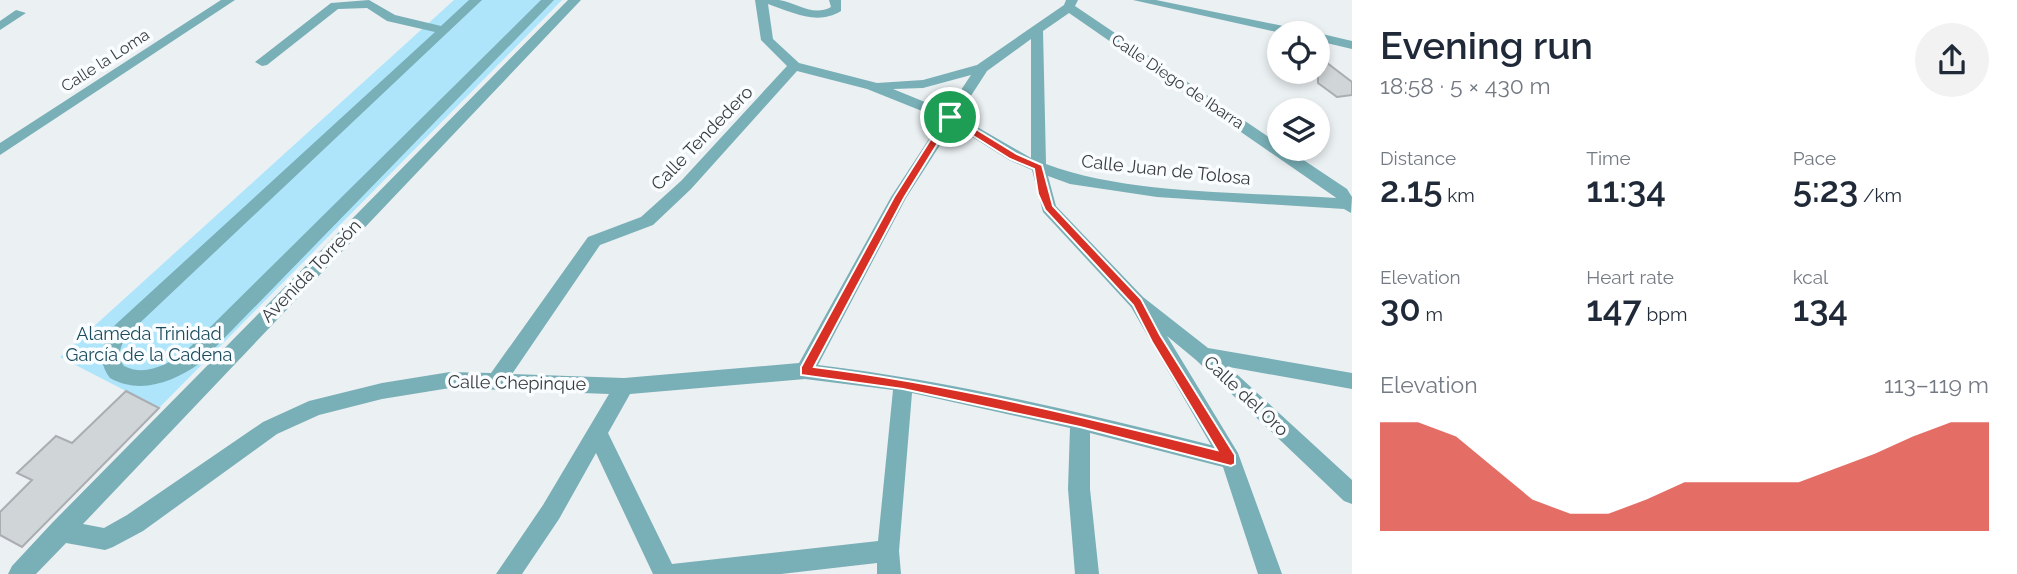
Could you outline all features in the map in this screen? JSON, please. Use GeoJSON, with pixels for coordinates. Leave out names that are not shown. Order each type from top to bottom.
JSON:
{"type":"FeatureCollection","features":[{"type":"Feature","properties":{"kind":"street","name":"Calle la Loma"},"geometry":{"type":"LineString","coordinates":[[0,150],[229,0]]}},
{"type":"Feature","properties":{"kind":"street"},"geometry":{"type":"LineString","coordinates":[[476,0],[121,330],[108,355],[110,365],[118,374],[135,379],[148,378],[164,374],[192,357],[548,0]]}},
{"type":"Feature","properties":{"kind":"street","name":"Avenida Torreón"},"geometry":{"type":"LineString","coordinates":[[20,574],[575,0]]}},
{"type":"Feature","properties":{"kind":"street"},"geometry":{"type":"LineString","coordinates":[[761,0],[768,40],[794,66],[872,86],[923,83],[982,68],[1037,31],[1071,3]]}},
{"type":"Feature","properties":{"kind":"street"},"geometry":{"type":"LineString","coordinates":[[768,0],[820,16],[830,14],[837,8],[835,0]]}},
{"type":"Feature","properties":{"kind":"street"},"geometry":{"type":"LineString","coordinates":[[1139,0],[1267,27]]}},
{"type":"Feature","properties":{"kind":"street"},"geometry":{"type":"LineString","coordinates":[[262,62],[335,6],[372,2],[391,18],[444,30]]}},
{"type":"Feature","properties":{"kind":"street","name":"Calle Diego de Ibarra"},"geometry":{"type":"LineString","coordinates":[[1071,3],[1341,193],[1351,205]]}},
{"type":"Feature","properties":{"kind":"street"},"geometry":{"type":"LineString","coordinates":[[0,8],[20,13],[0,26]]}},
{"type":"Feature","properties":{"kind":"street"},"geometry":{"type":"LineString","coordinates":[[1037,31],[1039,167],[1043,194],[1049,208],[1137,302],[1156,339],[1231,460],[1269,574]]}},
{"type":"Feature","properties":{"kind":"street"},"geometry":{"type":"LineString","coordinates":[[1330,40],[1352,45]]}},
{"type":"Feature","properties":{"kind":"street","name":"Calle Tendedero"},"geometry":{"type":"LineString","coordinates":[[496,382],[538,318],[594,242],[647,221],[686,185],[794,66]]}},
{"type":"Feature","properties":{"kind":"street"},"geometry":{"type":"LineString","coordinates":[[806,371],[900,197],[982,68]]}},
{"type":"Feature","properties":{"kind":"street","name":"Calle Juan de Tolosa"},"geometry":{"type":"LineString","coordinates":[[872,86],[950,117],[1014,157],[1070,179],[1110,187],[1351,205]]}},
{"type":"Feature","properties":{"kind":"street","name":"Calle del Oro"},"geometry":{"type":"LineString","coordinates":[[1137,302],[1203,355],[1352,494]]}},
{"type":"Feature","properties":{"kind":"street"},"geometry":{"type":"LineString","coordinates":[[1203,355],[1352,381]]}},
{"type":"Feature","properties":{"kind":"street","name":"Calle Chepinque"},"geometry":{"type":"LineString","coordinates":[[60,531],[105,539],[135,523],[270,428],[316,407],[382,391],[450,380],[624,386],[806,371],[903,383],[1080,421],[1231,460]]}},
{"type":"Feature","properties":{"kind":"street"},"geometry":{"type":"LineString","coordinates":[[676,574],[888,563],[903,383]]}},
{"type":"Feature","properties":{"kind":"street"},"geometry":{"type":"LineString","coordinates":[[508,574],[551,512],[624,386]]}},
{"type":"Feature","properties":{"kind":"street"},"geometry":{"type":"LineString","coordinates":[[1080,421],[1079,489],[1087,574]]}},
{"type":"Feature","properties":{"kind":"street"},"geometry":{"type":"LineString","coordinates":[[597,432],[666,574]]}},
{"type":"Feature","properties":{"kind":"green space","name":"Alameda Trinidad García de la Cadena"},"geometry":{"type":"Polygon","coordinates":[[[454,0],[562,0],[159,408],[60,357],[454,0]]]}},
{"type":"Feature","properties":{"kind":"building"},"geometry":{"type":"Polygon","coordinates":[[[1330,65],[1352,82],[1352,95],[1337,97],[1319,84],[1330,84],[1330,65]]]}},
{"type":"Feature","properties":{"kind":"building"},"geometry":{"type":"Polygon","coordinates":[[[126,391],[159,408],[22,547],[0,535],[0,512],[32,480],[17,473],[56,436],[72,443],[126,391]]]}},
{"type":"Feature","properties":{"kind":"route"},"geometry":{"type":"LineString","coordinates":[[950,117],[1014,157],[1039,167],[1043,194],[1049,208],[1137,302],[1156,339],[1231,460],[1080,421],[903,383],[806,371],[900,197],[934,147],[950,117]]}}]}
